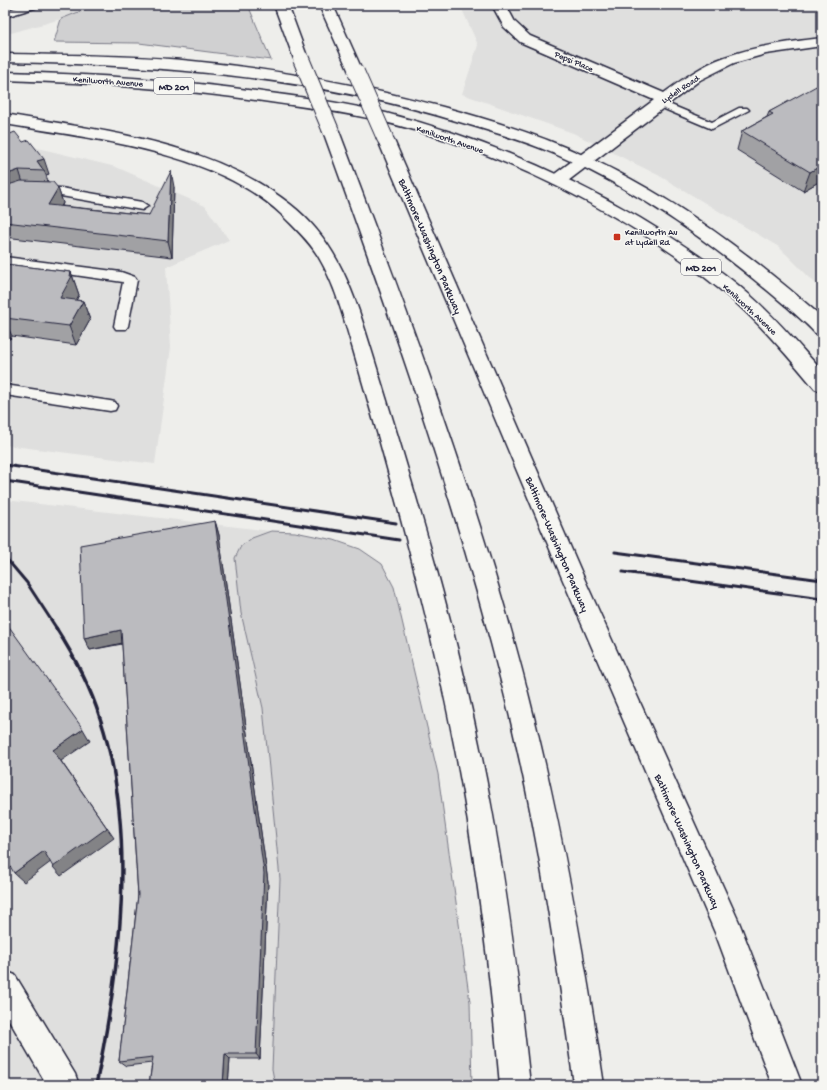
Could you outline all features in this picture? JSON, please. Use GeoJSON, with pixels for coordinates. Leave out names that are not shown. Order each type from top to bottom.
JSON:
{"type":"FeatureCollection","features":[{"type":"Feature","properties":{"kind":"main road"},"geometry":{"type":"LineString","coordinates":[[281,5],[301,59],[331,131],[391,293],[474,545],[501,636],[553,856],[565,922],[589,1085]]}},
{"type":"Feature","properties":{"kind":"main road","name":"Baltimore-Washington Parkway"},"geometry":{"type":"LineString","coordinates":[[326,5],[385,138],[569,571],[729,932],[787,1085]]}},
{"type":"Feature","properties":{"kind":"main road","name":"Pepsi Place"},"geometry":{"type":"LineString","coordinates":[[499,5],[509,24],[525,39],[662,101]]}},
{"type":"Feature","properties":{"kind":"main road","name":"Lydell Road"},"geometry":{"type":"LineString","coordinates":[[558,180],[694,77],[729,60],[765,50],[822,42]]}},
{"type":"Feature","properties":{"kind":"main road","name":"Kenilworth Avenue"},"geometry":{"type":"LineString","coordinates":[[5,58],[109,60],[205,67],[313,82],[445,112],[556,148],[648,196],[706,232],[756,270],[822,328]]}},
{"type":"Feature","properties":{"kind":"main road","name":"Kenilworth Avenue"},"geometry":{"type":"LineString","coordinates":[[5,76],[80,78],[225,91],[342,109],[395,121],[439,134],[558,180],[656,233],[732,290],[782,338],[822,384]]}},
{"type":"Feature","properties":{"kind":"main road"},"geometry":{"type":"LineString","coordinates":[[5,119],[134,144],[207,163],[251,185],[288,211],[317,241],[333,268],[349,305],[426,570],[445,648],[473,784],[502,951],[515,1085]]}},
{"type":"Feature","properties":{"kind":"main road"},"geometry":{"type":"LineString","coordinates":[[5,985],[64,1085]]}},
{"type":"Feature","properties":{"kind":"lane"},"geometry":{"type":"LineString","coordinates":[[5,14],[34,5]]}},
{"type":"Feature","properties":{"kind":"lane"},"geometry":{"type":"LineString","coordinates":[[662,101],[712,126],[743,110]]}},
{"type":"Feature","properties":{"kind":"lane"},"geometry":{"type":"LineString","coordinates":[[5,198],[24,191],[61,192],[142,206]]}},
{"type":"Feature","properties":{"kind":"lane"},"geometry":{"type":"LineString","coordinates":[[5,261],[121,276],[130,280],[121,326]]}},
{"type":"Feature","properties":{"kind":"lane"},"geometry":{"type":"LineString","coordinates":[[5,390],[110,406]]}},
{"type":"Feature","properties":{"kind":"shaded area"},"geometry":{"type":"Polygon","coordinates":[[[5,5],[96,5],[61,19],[11,33],[5,33],[5,5]]]}},
{"type":"Feature","properties":{"kind":"shaded area"},"geometry":{"type":"Polygon","coordinates":[[[96,5],[248,5],[271,60],[139,43],[54,42],[61,19],[96,5]]]}},
{"type":"Feature","properties":{"kind":"shaded area"},"geometry":{"type":"Polygon","coordinates":[[[460,5],[822,5],[822,290],[779,247],[658,175],[573,133],[462,94],[478,45],[460,5]]]}},
{"type":"Feature","properties":{"kind":"shaded area"},"geometry":{"type":"Polygon","coordinates":[[[5,140],[116,167],[205,206],[229,240],[166,267],[171,347],[155,464],[5,445],[5,140]]]}},
{"type":"Feature","properties":{"kind":"shaded area"},"geometry":{"type":"Polygon","coordinates":[[[5,500],[271,531],[252,538],[235,558],[241,613],[263,708],[280,879],[272,1069],[275,1085],[5,1085],[5,500]]]}},
{"type":"Feature","properties":{"kind":"shaded area"},"geometry":{"type":"Polygon","coordinates":[[[271,531],[295,532],[334,540],[360,549],[382,564],[394,587],[438,774],[470,1002],[472,1085],[275,1085],[272,1069],[280,879],[263,708],[241,613],[235,558],[241,546],[252,538],[271,531]]]}},
{"type":"Feature","properties":{"kind":"building"},"geometry":{"type":"Polygon","coordinates":[[[820,84],[822,85],[822,165],[810,172],[742,131],[773,114],[769,112],[820,84]]]}},
{"type":"Feature","properties":{"kind":"building"},"geometry":{"type":"Polygon","coordinates":[[[15,132],[23,142],[29,140],[44,159],[37,161],[44,171],[19,170],[5,175],[5,136],[15,132]]]}},
{"type":"Feature","properties":{"kind":"building"},"geometry":{"type":"Polygon","coordinates":[[[171,171],[168,241],[5,222],[5,186],[21,181],[53,182],[58,188],[48,205],[149,215],[171,171]]]}},
{"type":"Feature","properties":{"kind":"building"},"geometry":{"type":"Polygon","coordinates":[[[5,264],[71,272],[70,276],[72,276],[60,298],[83,301],[69,326],[5,318],[5,264]]]}},
{"type":"Feature","properties":{"kind":"building"},"geometry":{"type":"Polygon","coordinates":[[[215,521],[264,873],[256,1054],[225,1054],[223,1085],[149,1085],[153,1057],[119,1061],[138,895],[121,630],[84,638],[80,545],[215,521]]]}},
{"type":"Feature","properties":{"kind":"building"},"geometry":{"type":"Polygon","coordinates":[[[5,621],[83,729],[53,750],[107,828],[53,867],[44,851],[14,873],[5,857],[5,621]]]}},
{"type":"Feature","properties":{"kind":"railway"},"geometry":{"type":"LineString","coordinates":[[5,465],[396,523]]}},
{"type":"Feature","properties":{"kind":"railway"},"geometry":{"type":"LineString","coordinates":[[5,481],[399,540]]}},
{"type":"Feature","properties":{"kind":"railway"},"geometry":{"type":"LineString","coordinates":[[615,552],[822,580]]}},
{"type":"Feature","properties":{"kind":"railway"},"geometry":{"type":"LineString","coordinates":[[5,557],[27,583],[57,629]]}},
{"type":"Feature","properties":{"kind":"railway"},"geometry":{"type":"LineString","coordinates":[[623,572],[822,599]]}},
{"type":"Feature","properties":{"kind":"railway"},"geometry":{"type":"LineString","coordinates":[[56,628],[81,672],[96,706],[112,762],[119,807],[122,854],[118,948],[105,1041],[96,1085]]}},
{"type":"Feature","properties":{"kind":"place","name":"Kenilworth Av at Lydell Rd"},"geometry":{"type":"Point","coordinates":[617,237]}}]}
